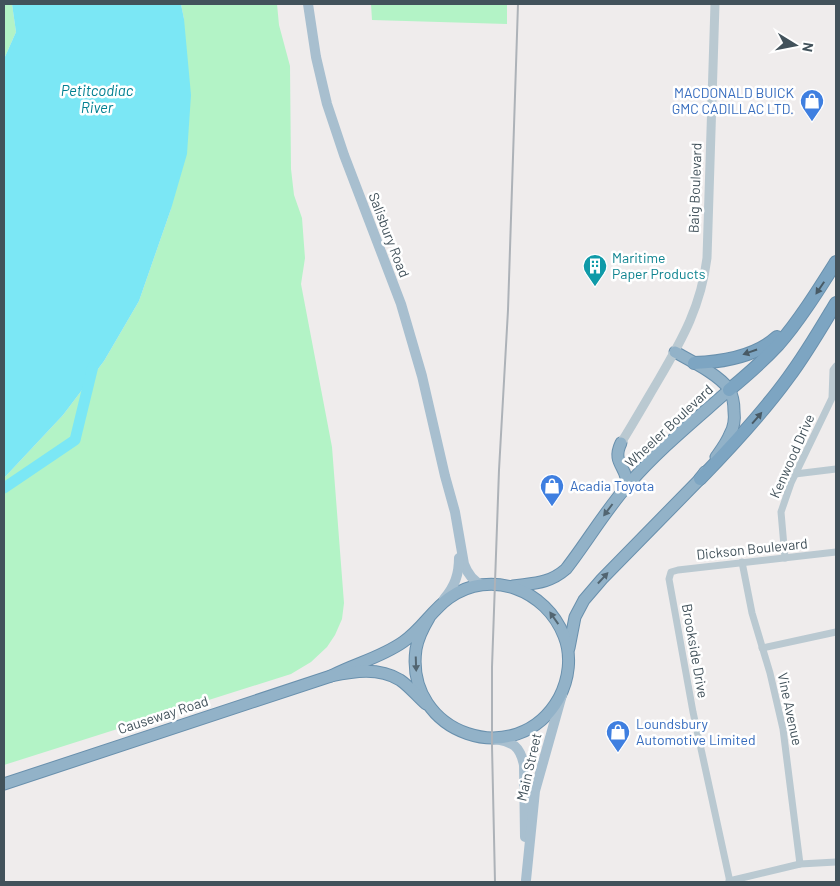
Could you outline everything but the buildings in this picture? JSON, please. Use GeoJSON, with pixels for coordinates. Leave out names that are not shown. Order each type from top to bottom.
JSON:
{"type":"FeatureCollection","features":[{"type":"Feature","properties":{"kind":"highway","name":"Wheeler Boulevard"},"geometry":{"type":"LineString","coordinates":[[508,586],[546,581],[561,573],[570,564],[627,486],[648,462],[757,366],[778,345],[836,262]]}},
{"type":"Feature","properties":{"kind":"highway"},"geometry":{"type":"LineString","coordinates":[[568,652],[563,632],[553,615],[544,605],[521,590],[508,586],[482,585],[466,589],[450,597],[437,608],[421,632],[416,648],[415,665],[421,689],[432,710],[451,727],[464,733],[477,737],[506,737],[534,726],[546,717],[562,692],[568,672],[568,652],[576,617],[584,600],[745,431],[775,396],[836,303]]}},
{"type":"Feature","properties":{"kind":"highway"},"geometry":{"type":"LineString","coordinates":[[694,362],[724,360],[759,349],[773,341],[802,313]]}},
{"type":"Feature","properties":{"kind":"highway"},"geometry":{"type":"LineString","coordinates":[[675,352],[694,362],[720,380],[729,390],[733,399],[732,428],[723,446],[700,479]]}},
{"type":"Feature","properties":{"kind":"highway"},"geometry":{"type":"LineString","coordinates":[[621,443],[617,456],[626,475],[627,486]]}},
{"type":"Feature","properties":{"kind":"highway","name":"Causeway Road"},"geometry":{"type":"LineString","coordinates":[[331,676],[393,649],[406,640],[429,618]]}},
{"type":"Feature","properties":{"kind":"highway","name":"Causeway Road"},"geometry":{"type":"LineString","coordinates":[[4,784],[331,676],[353,671],[382,672],[400,680],[432,710]]}},
{"type":"Feature","properties":{"kind":"main road","name":"Salisbury Road"},"geometry":{"type":"LineString","coordinates":[[308,4],[316,57],[327,104],[344,155],[404,314],[422,376],[455,512],[464,564],[476,582],[482,585]]}},
{"type":"Feature","properties":{"kind":"main road","name":"Salisbury Road"},"geometry":{"type":"LineString","coordinates":[[437,608],[451,592],[457,580],[459,569],[459,558],[445,498],[445,476]]}},
{"type":"Feature","properties":{"kind":"main road","name":"Main Street"},"geometry":{"type":"LineString","coordinates":[[526,881],[536,791],[562,692]]}},
{"type":"Feature","properties":{"kind":"main road","name":"Main Street"},"geometry":{"type":"LineString","coordinates":[[491,738],[512,744],[522,755],[524,765],[526,881]]}},
{"type":"Feature","properties":{"kind":"street","name":"Baig Boulevard"},"geometry":{"type":"LineString","coordinates":[[621,443],[685,334],[700,293],[706,265],[715,4]]}},
{"type":"Feature","properties":{"kind":"street","name":"Kenwood Drive"},"geometry":{"type":"LineString","coordinates":[[786,558],[781,512],[795,474],[832,398],[833,370],[836,366]]}},
{"type":"Feature","properties":{"kind":"street"},"geometry":{"type":"LineString","coordinates":[[795,474],[836,469]]}},
{"type":"Feature","properties":{"kind":"street","name":"Dickson Boulevard"},"geometry":{"type":"LineString","coordinates":[[671,572],[836,552]]}},
{"type":"Feature","properties":{"kind":"street","name":"Vine Avenue"},"geometry":{"type":"LineString","coordinates":[[742,562],[752,613],[770,673],[783,729],[800,864]]}},
{"type":"Feature","properties":{"kind":"street","name":"Brookside Drive"},"geometry":{"type":"LineString","coordinates":[[671,572],[669,579],[694,712],[730,881]]}},
{"type":"Feature","properties":{"kind":"street"},"geometry":{"type":"LineString","coordinates":[[762,648],[836,632]]}},
{"type":"Feature","properties":{"kind":"street"},"geometry":{"type":"LineString","coordinates":[[730,881],[800,864],[836,862]]}},
{"type":"Feature","properties":{"kind":"green space"},"geometry":{"type":"Polygon","coordinates":[[[4,4],[12,4],[16,32],[4,59],[4,4]]]}},
{"type":"Feature","properties":{"kind":"green space"},"geometry":{"type":"Polygon","coordinates":[[[181,4],[277,4],[279,25],[290,66],[291,169],[294,195],[302,218],[305,258],[301,284],[332,447],[344,603],[342,619],[327,647],[311,662],[291,674],[4,765],[4,478],[63,415],[104,361],[139,301],[171,209],[184,19],[181,4]]]}},
{"type":"Feature","properties":{"kind":"green space"},"geometry":{"type":"Polygon","coordinates":[[[371,4],[507,4],[507,24],[372,20],[371,4]]]}},
{"type":"Feature","properties":{"kind":"water","name":"Petitcodiac River"},"geometry":{"type":"Polygon","coordinates":[[[12,4],[181,4],[191,95],[187,154],[171,209],[139,301],[104,361],[63,415],[4,478],[4,59],[16,32],[12,4]]]}},
{"type":"Feature","properties":{"kind":"waterway","name":"Petitcodiac River"},"geometry":{"type":"LineString","coordinates":[[4,488],[75,440],[93,366]]}},
{"type":"Feature","properties":{"kind":"railway"},"geometry":{"type":"LineString","coordinates":[[495,882],[492,667],[499,470],[508,310],[518,4]]}},
{"type":"Feature","properties":{"kind":"place","name":"MACDONALD BUICK GMC CADILLAC LTD."},"geometry":{"type":"Point","coordinates":[812,122]}},
{"type":"Feature","properties":{"kind":"place","name":"Maritime Paper Products"},"geometry":{"type":"Point","coordinates":[595,287]}},
{"type":"Feature","properties":{"kind":"place","name":"Acadia Toyota"},"geometry":{"type":"Point","coordinates":[552,507]}},
{"type":"Feature","properties":{"kind":"place","name":"Loundsbury Automotive Limited"},"geometry":{"type":"Point","coordinates":[618,753]}}]}
